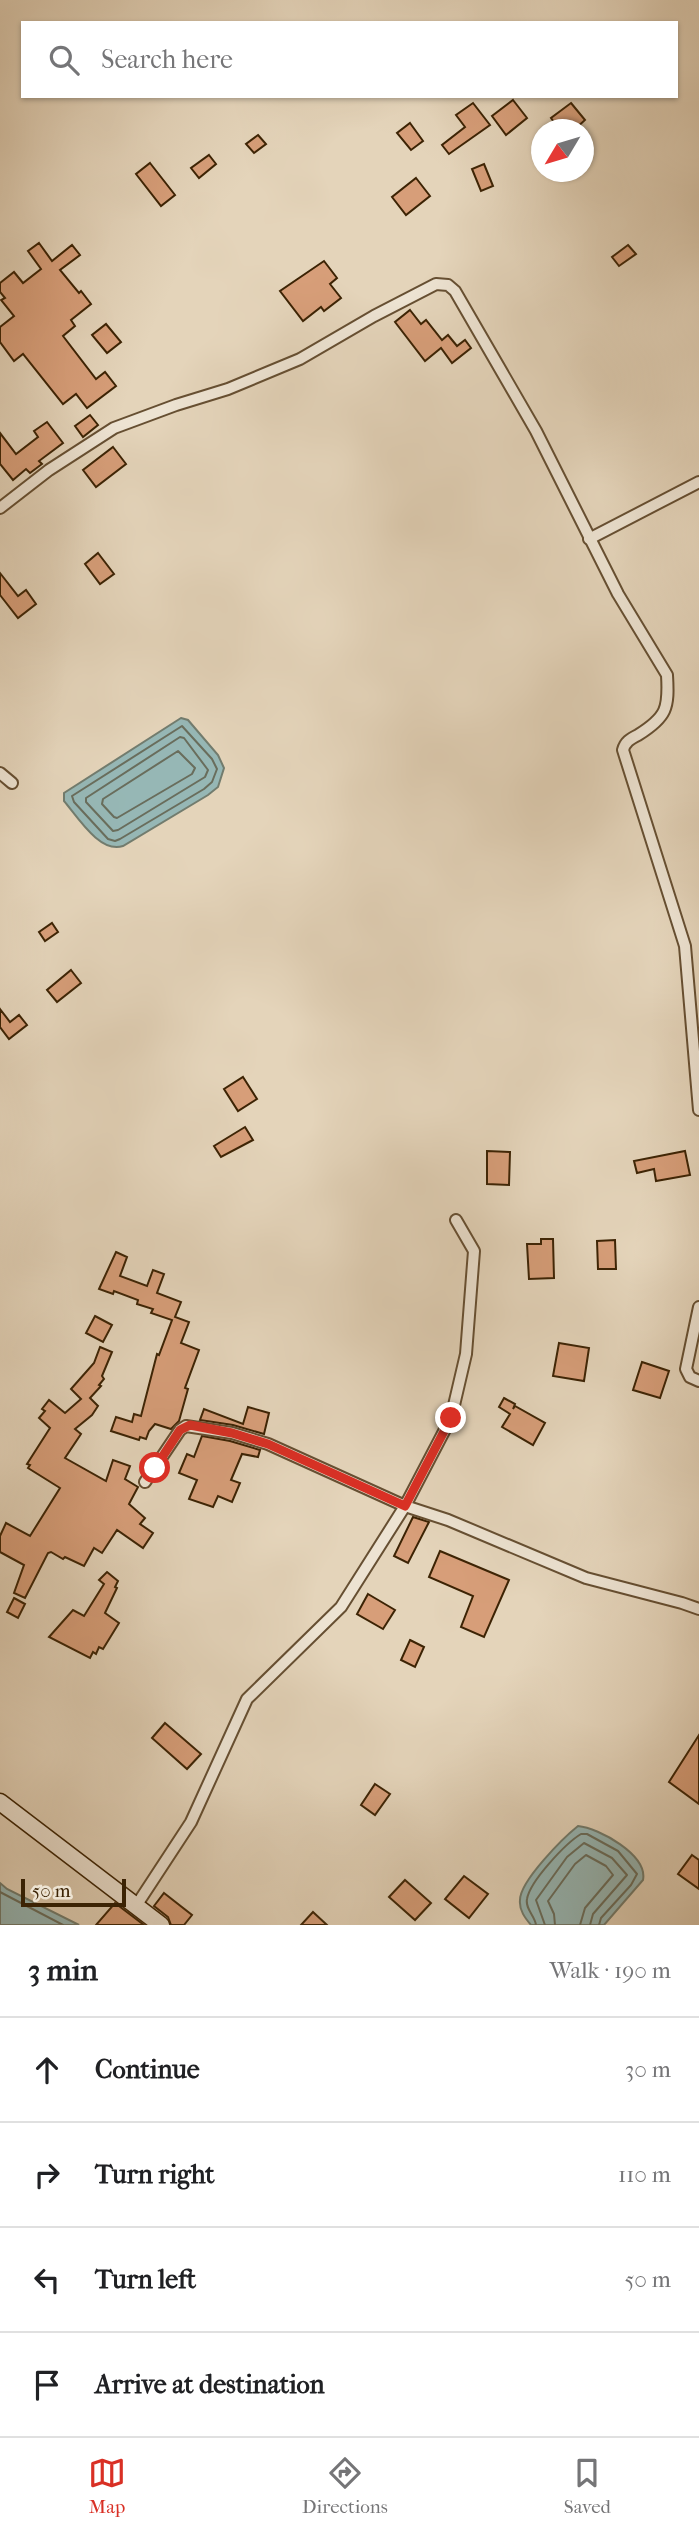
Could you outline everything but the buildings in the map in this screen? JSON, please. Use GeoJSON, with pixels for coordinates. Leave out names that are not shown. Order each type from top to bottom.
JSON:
{"type":"FeatureCollection","features":[{"type":"Feature","properties":{"kind":"main road"},"geometry":{"type":"LineString","coordinates":[[0,1802],[161,1925]]}},
{"type":"Feature","properties":{"kind":"street"},"geometry":{"type":"LineString","coordinates":[[0,508],[49,470],[114,428],[228,389],[300,359],[436,284],[449,285],[536,431],[618,594],[667,675],[667,707],[660,721],[628,741],[623,750],[685,946],[699,1110]]}},
{"type":"Feature","properties":{"kind":"street"},"geometry":{"type":"LineString","coordinates":[[589,539],[699,482]]}},
{"type":"Feature","properties":{"kind":"street"},"geometry":{"type":"LineString","coordinates":[[0,773],[12,783]]}},
{"type":"Feature","properties":{"kind":"street"},"geometry":{"type":"LineString","coordinates":[[136,1906],[191,1822],[247,1699],[341,1607],[405,1506],[451,1418],[466,1354],[474,1251],[456,1220]]}},
{"type":"Feature","properties":{"kind":"street"},"geometry":{"type":"LineString","coordinates":[[699,1307],[686,1369],[690,1377],[699,1381]]}},
{"type":"Feature","properties":{"kind":"street"},"geometry":{"type":"LineString","coordinates":[[145,1482],[180,1430],[190,1425],[232,1433],[268,1444],[405,1506],[448,1520],[586,1578],[682,1602],[699,1609]]}},
{"type":"Feature","properties":{"kind":"water"},"geometry":{"type":"Polygon","coordinates":[[[181,718],[188,720],[218,755],[224,768],[218,787],[123,846],[114,847],[98,839],[64,801],[64,793],[181,718]]]}},
{"type":"Feature","properties":{"kind":"water"},"geometry":{"type":"Polygon","coordinates":[[[578,1826],[609,1837],[630,1852],[643,1871],[643,1880],[604,1925],[531,1925],[520,1907],[522,1892],[543,1860],[578,1826]]]}},
{"type":"Feature","properties":{"kind":"water"},"geometry":{"type":"Polygon","coordinates":[[[0,1883],[7,1889],[79,1925],[0,1925],[0,1883]]]}},
{"type":"Feature","properties":{"kind":"route"},"geometry":{"type":"LineString","coordinates":[[155,1468],[180,1430],[190,1425],[232,1433],[268,1444],[405,1506],[451,1418]]}}]}
